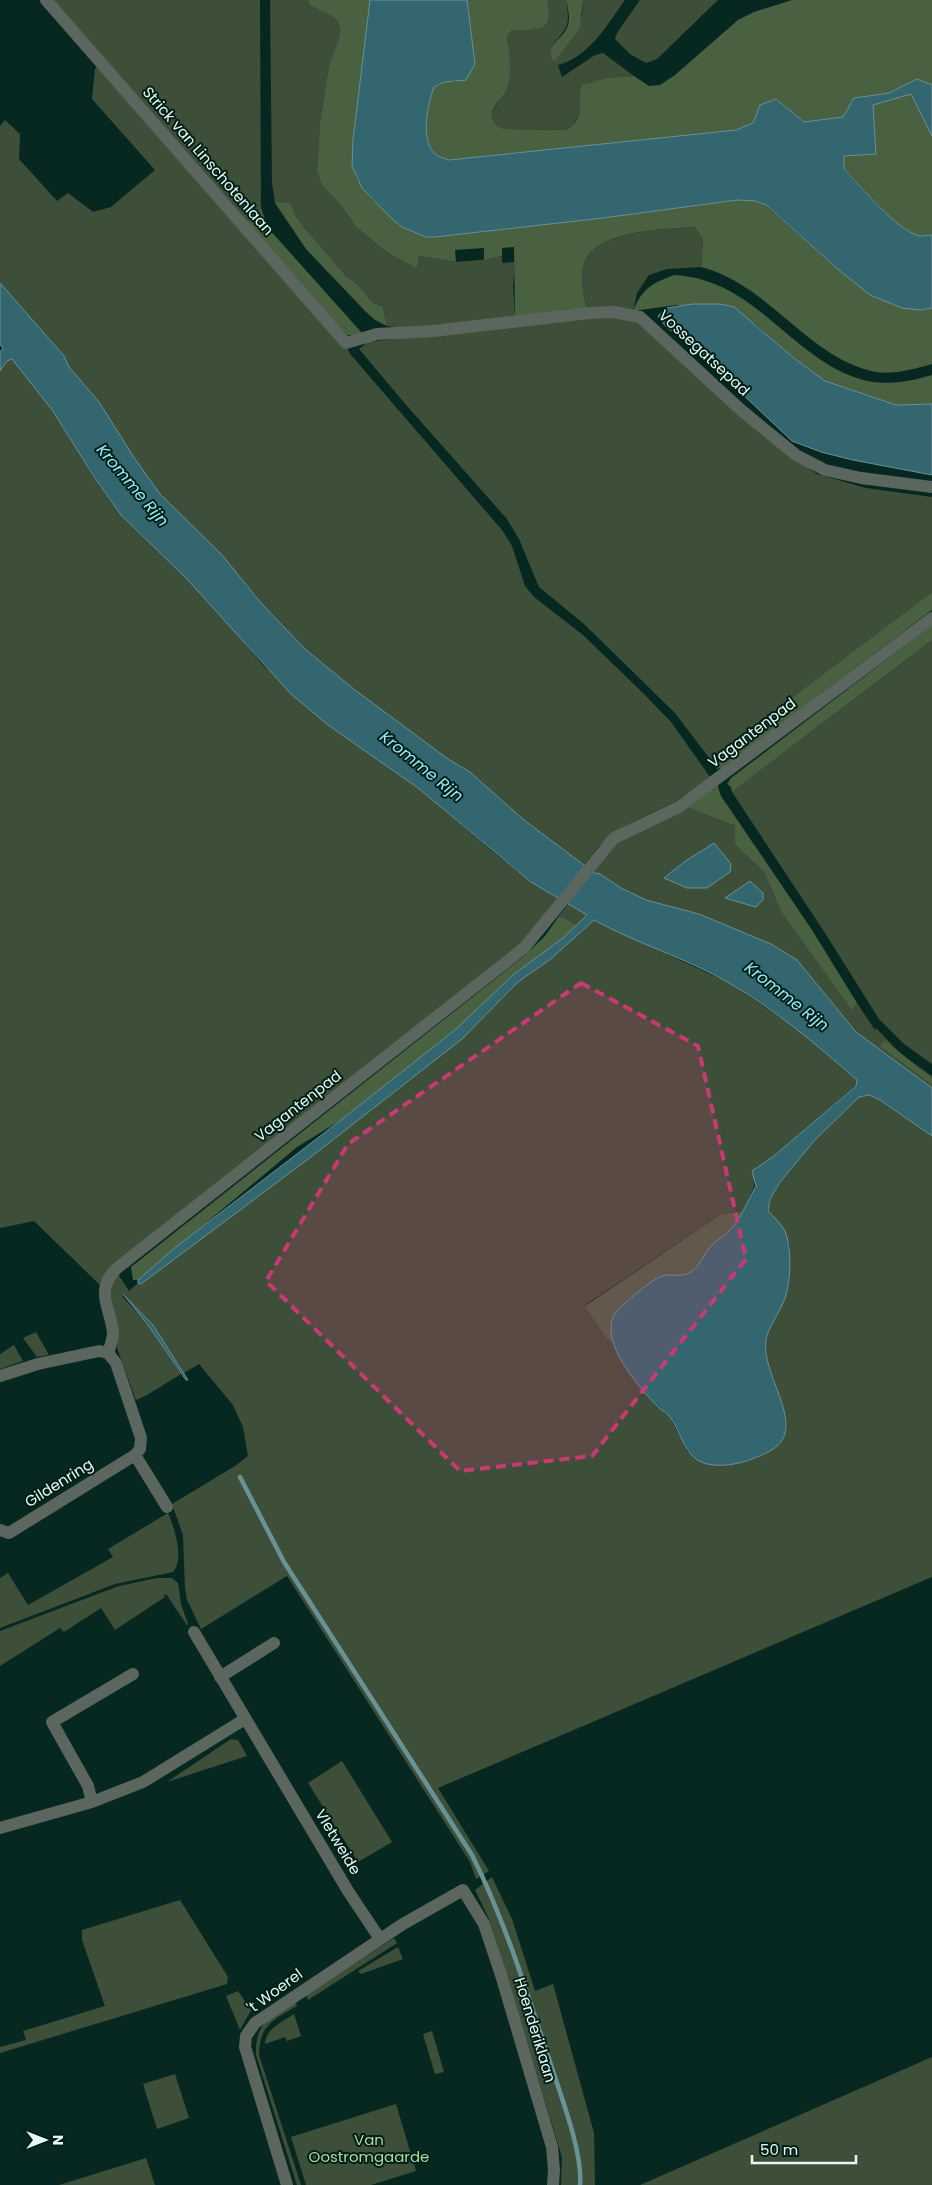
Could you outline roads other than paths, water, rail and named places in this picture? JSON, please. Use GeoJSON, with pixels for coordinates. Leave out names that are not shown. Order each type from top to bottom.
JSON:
{"type":"FeatureCollection","features":[{"type":"Feature","properties":{"kind":"street","name":"Strick van Linschotenlaan"},"geometry":{"type":"LineString","coordinates":[[46,0],[346,343]]}},
{"type":"Feature","properties":{"kind":"street","name":"Vossegatsepad"},"geometry":{"type":"LineString","coordinates":[[346,343],[377,334],[433,331],[589,313],[626,313],[640,317],[741,410],[796,455],[825,470],[861,478],[932,487]]}},
{"type":"Feature","properties":{"kind":"street","name":"Vagantenpad"},"geometry":{"type":"LineString","coordinates":[[108,1353],[113,1334],[104,1292],[108,1278],[116,1269],[495,973],[524,948],[614,838],[678,807],[932,618]]}},
{"type":"Feature","properties":{"kind":"street"},"geometry":{"type":"LineString","coordinates":[[0,1376],[38,1364],[99,1350],[108,1353],[116,1363],[141,1438],[140,1449],[135,1455],[167,1507]]}},
{"type":"Feature","properties":{"kind":"street","name":"Gildenring"},"geometry":{"type":"LineString","coordinates":[[0,1530],[9,1533],[135,1455]]}},
{"type":"Feature","properties":{"kind":"street","name":"Vletweide"},"geometry":{"type":"LineString","coordinates":[[194,1632],[348,1891],[380,1939]]}},
{"type":"Feature","properties":{"kind":"street"},"geometry":{"type":"LineString","coordinates":[[220,1676],[274,1643]]}},
{"type":"Feature","properties":{"kind":"street"},"geometry":{"type":"LineString","coordinates":[[92,1802],[88,1786],[52,1722],[134,1674]]}},
{"type":"Feature","properties":{"kind":"street"},"geometry":{"type":"LineString","coordinates":[[0,1828],[92,1802],[143,1782],[245,1719]]}},
{"type":"Feature","properties":{"kind":"street","name":"Hoenderiklaan"},"geometry":{"type":"LineString","coordinates":[[380,1939],[463,1890],[484,1924],[501,1975],[552,2147],[554,2185]]}},
{"type":"Feature","properties":{"kind":"street","name":"'t Woerel"},"geometry":{"type":"LineString","coordinates":[[287,2185],[245,2047],[246,2036],[255,2023],[380,1939]]}},
{"type":"Feature","properties":{"kind":"water"},"geometry":{"type":"Polygon","coordinates":[[[370,0],[467,0],[475,64],[466,80],[444,82],[434,87],[426,121],[427,139],[430,147],[434,153],[449,160],[736,130],[753,123],[760,105],[776,99],[804,122],[843,117],[854,98],[889,93],[917,79],[932,85],[932,136],[911,94],[873,105],[876,154],[844,156],[844,168],[879,207],[901,226],[911,233],[920,236],[932,235],[932,308],[921,310],[902,308],[870,295],[766,205],[755,201],[737,200],[603,218],[435,237],[426,237],[402,227],[362,188],[352,166],[353,140],[370,0]]]}},
{"type":"Feature","properties":{"kind":"water","name":"Kromme Rijn"},"geometry":{"type":"Polygon","coordinates":[[[0,283],[64,356],[69,367],[99,402],[160,494],[222,555],[262,604],[305,649],[355,690],[448,759],[470,772],[524,820],[584,865],[590,872],[600,874],[621,888],[646,900],[699,914],[771,944],[797,960],[856,1032],[932,1088],[932,1136],[880,1100],[869,1095],[859,1097],[814,1141],[780,1182],[770,1199],[768,1211],[785,1231],[789,1246],[790,1264],[787,1291],[767,1336],[766,1350],[769,1366],[785,1415],[786,1430],[781,1442],[768,1452],[743,1462],[725,1465],[707,1464],[694,1458],[670,1417],[649,1397],[632,1376],[617,1352],[611,1328],[613,1317],[628,1301],[657,1278],[666,1275],[684,1275],[694,1270],[709,1248],[734,1226],[741,1215],[756,1186],[752,1171],[774,1156],[856,1086],[857,1080],[796,1028],[746,993],[713,974],[594,920],[552,958],[518,982],[462,1039],[311,1157],[141,1284],[138,1283],[138,1280],[176,1247],[456,1029],[513,975],[563,938],[587,915],[531,882],[418,788],[328,725],[291,694],[186,578],[121,515],[92,474],[53,411],[12,359],[7,361],[0,371],[0,352],[3,348],[0,345],[0,283]]]}},
{"type":"Feature","properties":{"kind":"water"},"geometry":{"type":"Polygon","coordinates":[[[692,304],[720,304],[734,307],[795,359],[825,381],[896,405],[932,404],[932,475],[853,460],[821,452],[792,441],[684,339],[666,327],[658,316],[667,308],[692,304]]]}},
{"type":"Feature","properties":{"kind":"water"},"geometry":{"type":"Polygon","coordinates":[[[714,843],[731,864],[730,872],[707,888],[687,888],[664,878],[684,862],[714,843]]]}},
{"type":"Feature","properties":{"kind":"water"},"geometry":{"type":"Polygon","coordinates":[[[750,881],[763,893],[763,900],[756,907],[725,898],[750,881]]]}},
{"type":"Feature","properties":{"kind":"water"},"geometry":{"type":"Polygon","coordinates":[[[123,1294],[153,1325],[188,1380],[186,1380],[148,1325],[123,1294]]]}},
{"type":"Feature","properties":{"kind":"waterway"},"geometry":{"type":"LineString","coordinates":[[240,1477],[284,1562],[472,1855],[506,1933],[561,2095],[575,2143],[580,2172],[580,2185]]}},
{"type":"Feature","properties":{"kind":"park label","name":"Van Oostromgaarde"},"geometry":{"type":"Point","coordinates":[369,2148]}}]}
